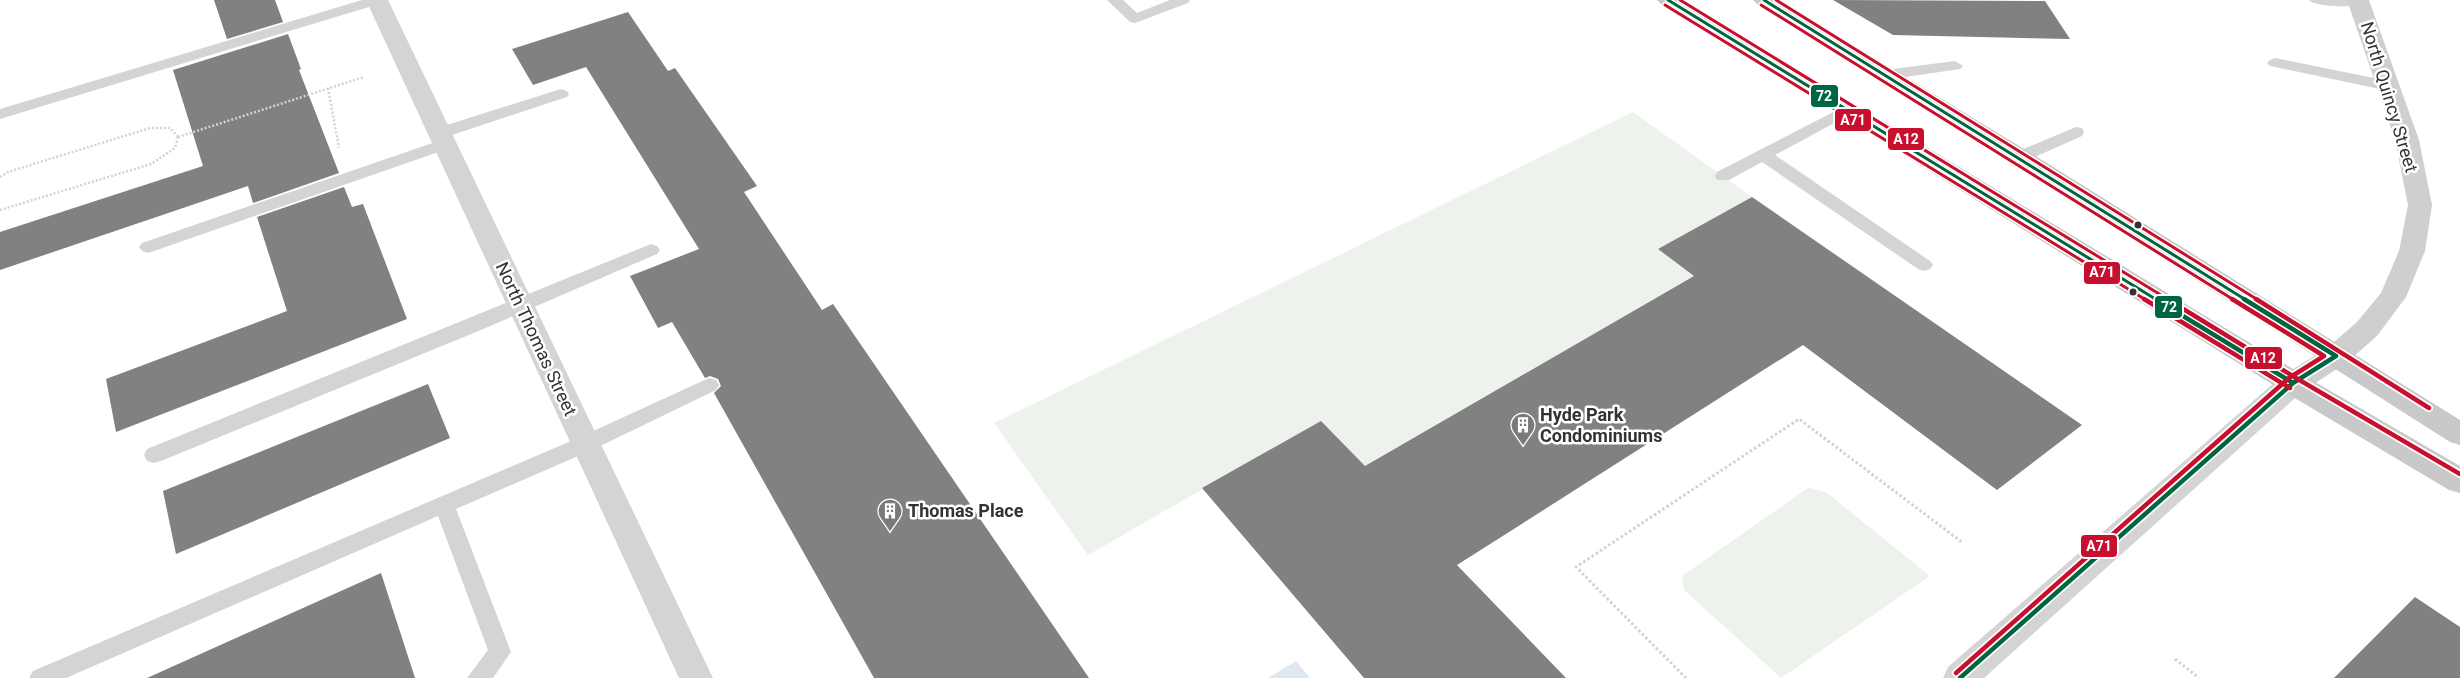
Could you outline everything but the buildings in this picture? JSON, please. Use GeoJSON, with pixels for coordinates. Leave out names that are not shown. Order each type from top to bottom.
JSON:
{"type":"FeatureCollection","features":[{"type":"Feature","properties":{"kind":"main road"},"geometry":{"type":"LineString","coordinates":[[1668,0],[2292,383],[2460,482]]}},
{"type":"Feature","properties":{"kind":"main road"},"geometry":{"type":"LineString","coordinates":[[1764,0],[2020,157],[2460,434]]}},
{"type":"Feature","properties":{"kind":"main road","name":"North Quincy Street"},"geometry":{"type":"LineString","coordinates":[[2292,383],[2336,356],[2367,329],[2393,297],[2412,251],[2420,205],[2407,140],[2359,1]]}},
{"type":"Feature","properties":{"kind":"street","name":"North Thomas Street"},"geometry":{"type":"LineString","coordinates":[[377,0],[696,678]]}},
{"type":"Feature","properties":{"kind":"street"},"geometry":{"type":"LineString","coordinates":[[1960,678],[2292,383]]}},
{"type":"Feature","properties":{"kind":"lane"},"geometry":{"type":"LineString","coordinates":[[0,114],[377,0]]}},
{"type":"Feature","properties":{"kind":"lane"},"geometry":{"type":"LineString","coordinates":[[1114,0],[1135,19],[1183,0]]}},
{"type":"Feature","properties":{"kind":"lane"},"geometry":{"type":"LineString","coordinates":[[2316,0],[2359,1]]}},
{"type":"Feature","properties":{"kind":"lane"},"geometry":{"type":"LineString","coordinates":[[2275,63],[2389,86]]}},
{"type":"Feature","properties":{"kind":"lane"},"geometry":{"type":"LineString","coordinates":[[1885,75],[1955,66]]}},
{"type":"Feature","properties":{"kind":"lane"},"geometry":{"type":"LineString","coordinates":[[148,247],[345,178],[442,138],[561,94]]}},
{"type":"Feature","properties":{"kind":"lane"},"geometry":{"type":"LineString","coordinates":[[1723,176],[1847,110]]}},
{"type":"Feature","properties":{"kind":"lane"},"geometry":{"type":"LineString","coordinates":[[2020,157],[2076,132]]}},
{"type":"Feature","properties":{"kind":"lane"},"geometry":{"type":"LineString","coordinates":[[1763,155],[1924,265]]}},
{"type":"Feature","properties":{"kind":"lane"},"geometry":{"type":"LineString","coordinates":[[154,455],[520,306],[651,250]]}},
{"type":"Feature","properties":{"kind":"lane"},"geometry":{"type":"LineString","coordinates":[[41,678],[585,444],[709,385]]}},
{"type":"Feature","properties":{"kind":"lane"},"geometry":{"type":"LineString","coordinates":[[444,504],[500,652],[479,678]]}},
{"type":"Feature","properties":{"kind":"path"},"geometry":{"type":"LineString","coordinates":[[178,137],[364,77]]}},
{"type":"Feature","properties":{"kind":"path"},"geometry":{"type":"LineString","coordinates":[[328,88],[345,178]]}},
{"type":"Feature","properties":{"kind":"path"},"geometry":{"type":"LineString","coordinates":[[0,177],[8,172],[150,128],[170,128],[178,137]]}},
{"type":"Feature","properties":{"kind":"path"},"geometry":{"type":"LineString","coordinates":[[0,210],[151,164],[174,148],[178,137]]}},
{"type":"Feature","properties":{"kind":"path"},"geometry":{"type":"LineString","coordinates":[[1686,678],[1576,568],[1800,419],[1963,543]]}},
{"type":"Feature","properties":{"kind":"path"},"geometry":{"type":"LineString","coordinates":[[2175,659],[2199,678]]}},
{"type":"Feature","properties":{"kind":"shaded area"},"geometry":{"type":"Polygon","coordinates":[[[1633,112],[1752,197],[1658,249],[1694,276],[1365,466],[1321,421],[1088,555],[994,423],[1633,112]]]}},
{"type":"Feature","properties":{"kind":"shaded area"},"geometry":{"type":"Polygon","coordinates":[[[1808,488],[1826,492],[1930,576],[1781,678],[1684,590],[1682,576],[1808,488]]]}},
{"type":"Feature","properties":{"kind":"shaded area"},"geometry":{"type":"Polygon","coordinates":[[[1296,661],[1310,678],[1268,678],[1296,661]]]}},
{"type":"Feature","properties":{"kind":"transit line","name":"72"},"geometry":{"type":"LineString","coordinates":[[1668,0],[2293,383]]}},
{"type":"Feature","properties":{"kind":"transit line","name":"A12"},"geometry":{"type":"LineString","coordinates":[[1680,0],[2296,378],[2460,474]]}},
{"type":"Feature","properties":{"kind":"transit line","name":"72"},"geometry":{"type":"LineString","coordinates":[[1764,0],[2336,356],[2293,383],[1960,678]]}},
{"type":"Feature","properties":{"kind":"transit line","name":"A12"},"geometry":{"type":"LineString","coordinates":[[1776,0],[2023,152],[2429,408]]}},
{"type":"Feature","properties":{"kind":"transit line","name":"A71"},"geometry":{"type":"LineString","coordinates":[[1665,5],[2290,388]]}},
{"type":"Feature","properties":{"kind":"transit line","name":"A71"},"geometry":{"type":"LineString","coordinates":[[1761,5],[2324,356],[2289,378],[1956,673]]}},
{"type":"Feature","properties":{"kind":"place","name":"Hyde Park Condominiums"},"geometry":{"type":"Point","coordinates":[1523,446]}},
{"type":"Feature","properties":{"kind":"place","name":"Thomas Place"},"geometry":{"type":"Point","coordinates":[890,532]}}]}
